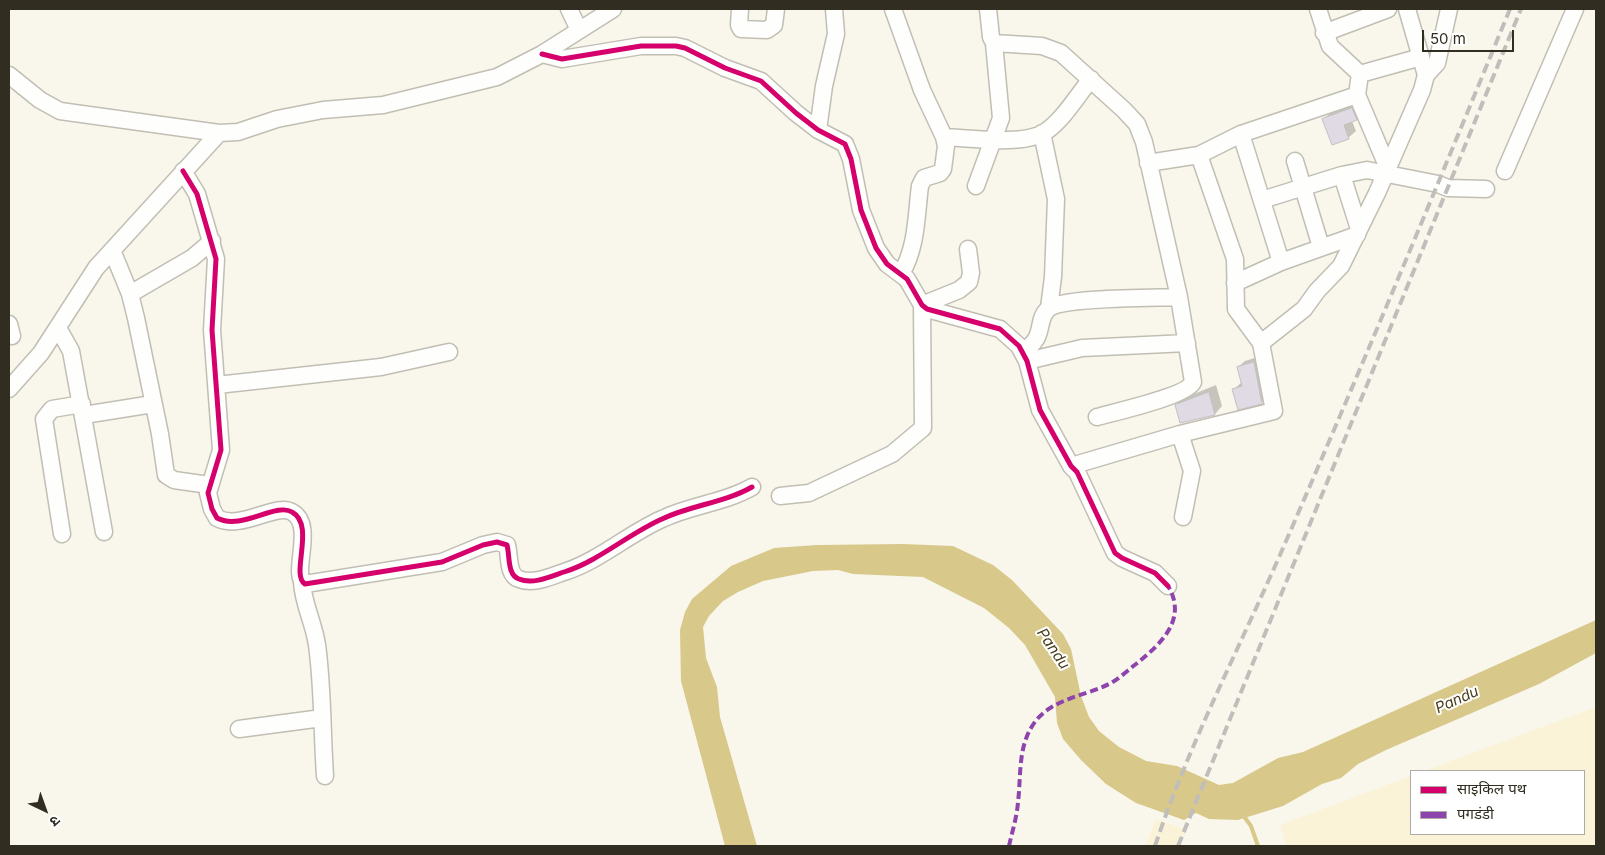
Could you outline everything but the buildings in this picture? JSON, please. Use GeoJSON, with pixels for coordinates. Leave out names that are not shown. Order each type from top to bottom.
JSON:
{"type":"FeatureCollection","features":[{"type":"Feature","properties":{"kind":"street"},"geometry":{"type":"LineString","coordinates":[[569,9],[579,30]]}},
{"type":"Feature","properties":{"kind":"street"},"geometry":{"type":"LineString","coordinates":[[9,76],[40,100],[60,111],[219,133],[238,132],[260,123],[300,114],[383,104],[497,77],[542,54],[613,9]]}},
{"type":"Feature","properties":{"kind":"street"},"geometry":{"type":"LineString","coordinates":[[740,9],[739,25],[741,29],[767,30],[774,25],[776,9]]}},
{"type":"Feature","properties":{"kind":"street"},"geometry":{"type":"LineString","coordinates":[[818,130],[824,86],[836,34],[834,9]]}},
{"type":"Feature","properties":{"kind":"street"},"geometry":{"type":"LineString","coordinates":[[893,9],[922,90],[944,137],[946,146],[943,169],[940,173],[927,176],[920,186],[914,243],[910,258],[901,274]]}},
{"type":"Feature","properties":{"kind":"street"},"geometry":{"type":"LineString","coordinates":[[976,186],[1000,124],[1001,114],[994,43],[991,37],[988,9]]}},
{"type":"Feature","properties":{"kind":"street"},"geometry":{"type":"LineString","coordinates":[[1318,9],[1324,33],[1330,46],[1360,74]]}},
{"type":"Feature","properties":{"kind":"street"},"geometry":{"type":"LineString","coordinates":[[1324,33],[1364,13],[1388,9]]}},
{"type":"Feature","properties":{"kind":"street"},"geometry":{"type":"LineString","coordinates":[[1407,9],[1426,75]]}},
{"type":"Feature","properties":{"kind":"street"},"geometry":{"type":"LineString","coordinates":[[1261,342],[1304,309],[1317,291],[1336,273],[1358,232],[1386,171],[1422,90],[1426,75],[1437,63],[1449,9]]}},
{"type":"Feature","properties":{"kind":"street"},"geometry":{"type":"LineString","coordinates":[[1505,171],[1574,9]]}},
{"type":"Feature","properties":{"kind":"street"},"geometry":{"type":"LineString","coordinates":[[994,43],[998,45],[1035,45],[1053,49],[1066,57],[1136,124],[1144,142],[1179,297],[1193,382],[1189,388],[1167,397],[1097,417]]}},
{"type":"Feature","properties":{"kind":"street"},"geometry":{"type":"LineString","coordinates":[[542,54],[562,59],[641,46],[676,46],[685,48],[726,68],[761,82],[818,130],[838,139],[848,148],[859,200],[872,240],[887,264],[901,274],[911,285],[922,305],[923,428],[892,454],[809,493],[780,496]]}},
{"type":"Feature","properties":{"kind":"street"},"geometry":{"type":"LineString","coordinates":[[1360,74],[1421,57]]}},
{"type":"Feature","properties":{"kind":"street"},"geometry":{"type":"LineString","coordinates":[[1360,74],[1357,95],[1386,171]]}},
{"type":"Feature","properties":{"kind":"street"},"geometry":{"type":"LineString","coordinates":[[944,137],[1027,138],[1042,134],[1059,119],[1091,79]]}},
{"type":"Feature","properties":{"kind":"street"},"geometry":{"type":"LineString","coordinates":[[1148,164],[1199,154],[1241,134],[1357,95]]}},
{"type":"Feature","properties":{"kind":"street"},"geometry":{"type":"LineString","coordinates":[[9,389],[41,353],[96,268],[182,171],[219,133]]}},
{"type":"Feature","properties":{"kind":"street"},"geometry":{"type":"LineString","coordinates":[[1025,356],[1037,339],[1044,315],[1049,308],[1053,278],[1056,199],[1042,134]]}},
{"type":"Feature","properties":{"kind":"street"},"geometry":{"type":"LineString","coordinates":[[1241,134],[1281,262]]}},
{"type":"Feature","properties":{"kind":"street"},"geometry":{"type":"LineString","coordinates":[[1070,466],[1180,434],[1274,411],[1261,342],[1236,308],[1235,259],[1199,154]]}},
{"type":"Feature","properties":{"kind":"street"},"geometry":{"type":"LineString","coordinates":[[1295,161],[1321,247]]}},
{"type":"Feature","properties":{"kind":"street"},"geometry":{"type":"LineString","coordinates":[[1262,200],[1303,186],[1367,170],[1386,171],[1448,188],[1486,189]]}},
{"type":"Feature","properties":{"kind":"street"},"geometry":{"type":"LineString","coordinates":[[182,171],[194,187],[216,259],[212,330],[221,450],[208,493],[212,509],[217,518],[223,521],[233,522],[286,510],[296,516],[303,541],[300,577],[303,593],[314,626],[317,647],[325,776]]}},
{"type":"Feature","properties":{"kind":"street"},"geometry":{"type":"LineString","coordinates":[[1342,175],[1358,232]]}},
{"type":"Feature","properties":{"kind":"street"},"geometry":{"type":"LineString","coordinates":[[1235,283],[1281,262],[1358,232]]}},
{"type":"Feature","properties":{"kind":"street"},"geometry":{"type":"LineString","coordinates":[[130,294],[192,258],[212,241]]}},
{"type":"Feature","properties":{"kind":"street"},"geometry":{"type":"LineString","coordinates":[[922,305],[959,290],[969,282],[971,273],[968,249]]}},
{"type":"Feature","properties":{"kind":"street"},"geometry":{"type":"LineString","coordinates":[[112,250],[130,294],[160,434],[166,475],[174,480],[209,485]]}},
{"type":"Feature","properties":{"kind":"street"},"geometry":{"type":"LineString","coordinates":[[1049,308],[1082,301],[1179,297]]}},
{"type":"Feature","properties":{"kind":"street"},"geometry":{"type":"LineString","coordinates":[[922,305],[934,312],[1000,329],[1010,336],[1025,356],[1040,410],[1070,466],[1077,472],[1115,553],[1155,573],[1168,586]]}},
{"type":"Feature","properties":{"kind":"street"},"geometry":{"type":"LineString","coordinates":[[58,328],[71,351],[104,532]]}},
{"type":"Feature","properties":{"kind":"street"},"geometry":{"type":"LineString","coordinates":[[1025,356],[1082,348],[1187,343]]}},
{"type":"Feature","properties":{"kind":"street"},"geometry":{"type":"LineString","coordinates":[[217,385],[381,367],[449,352]]}},
{"type":"Feature","properties":{"kind":"street"},"geometry":{"type":"LineString","coordinates":[[62,534],[44,419],[52,409],[83,410],[153,404]]}},
{"type":"Feature","properties":{"kind":"street"},"geometry":{"type":"LineString","coordinates":[[1180,434],[1192,471],[1183,517]]}},
{"type":"Feature","properties":{"kind":"street"},"geometry":{"type":"LineString","coordinates":[[302,582],[308,585],[442,562],[483,545],[497,542],[507,545],[511,571],[515,577],[524,581],[540,579],[583,565],[664,518],[688,507],[739,494],[752,487]]}},
{"type":"Feature","properties":{"kind":"street"},"geometry":{"type":"LineString","coordinates":[[239,729],[322,718]]}},
{"type":"Feature","properties":{"kind":"shaded area"},"geometry":{"type":"Polygon","coordinates":[[[1596,707],[1596,846],[1286,846],[1280,825],[1410,776],[1410,835],[1585,835],[1585,770],[1427,770],[1596,707]]]}},
{"type":"Feature","properties":{"kind":"shaded area"},"geometry":{"type":"Polygon","coordinates":[[[1156,819],[1187,830],[1180,846],[1145,846],[1156,819]]]}},
{"type":"Feature","properties":{"kind":"water","name":"Pandu"},"geometry":{"type":"Polygon","coordinates":[[[903,544],[953,546],[993,565],[1012,580],[1063,634],[1071,649],[1081,696],[1089,717],[1099,731],[1119,747],[1146,761],[1177,766],[1219,785],[1233,783],[1278,758],[1303,752],[1596,620],[1596,653],[1539,684],[1386,750],[1358,764],[1341,778],[1322,784],[1283,806],[1238,820],[1209,819],[1196,813],[1184,820],[1136,803],[1106,784],[1081,760],[1063,739],[1057,723],[1055,697],[1025,645],[1009,628],[984,608],[923,577],[853,574],[838,570],[813,571],[763,581],[723,601],[709,616],[703,627],[706,658],[717,687],[720,717],[757,846],[725,846],[681,681],[680,630],[685,612],[692,599],[731,566],[774,548],[817,545],[903,544]]]}},
{"type":"Feature","properties":{"kind":"waterway"},"geometry":{"type":"LineString","coordinates":[[1243,815],[1251,826],[1258,846]]}},
{"type":"Feature","properties":{"kind":"railway"},"geometry":{"type":"LineString","coordinates":[[1155,846],[1183,770],[1312,481],[1510,9]]}},
{"type":"Feature","properties":{"kind":"railway"},"geometry":{"type":"LineString","coordinates":[[1178,846],[1521,9]]}},
{"type":"Feature","properties":{"kind":"marked path"},"geometry":{"type":"LineString","coordinates":[[1009,846],[1016,819],[1022,755],[1031,728],[1038,718],[1056,705],[1113,682],[1154,648],[1169,630],[1173,620],[1175,609],[1168,586]]}},
{"type":"Feature","properties":{"kind":"cycle path"},"geometry":{"type":"LineString","coordinates":[[542,54],[562,59],[641,46],[676,46],[685,48],[725,68],[761,81],[818,130],[845,144],[851,159],[861,210],[876,248],[887,264],[907,279],[922,305],[927,309],[1000,329],[1019,346],[1027,361],[1040,410],[1071,466],[1077,472],[1115,553],[1155,573],[1168,586]]}},
{"type":"Feature","properties":{"kind":"cycle path"},"geometry":{"type":"LineString","coordinates":[[183,171],[197,194],[216,259],[212,330],[221,450],[208,493],[212,509],[217,518],[226,521],[237,521],[277,511],[285,510],[292,512],[299,518],[302,527],[300,571],[301,579],[305,584],[442,562],[483,545],[497,542],[507,545],[512,574],[515,577],[524,581],[542,579],[577,567],[649,525],[673,514],[730,497],[752,487]]}}]}
